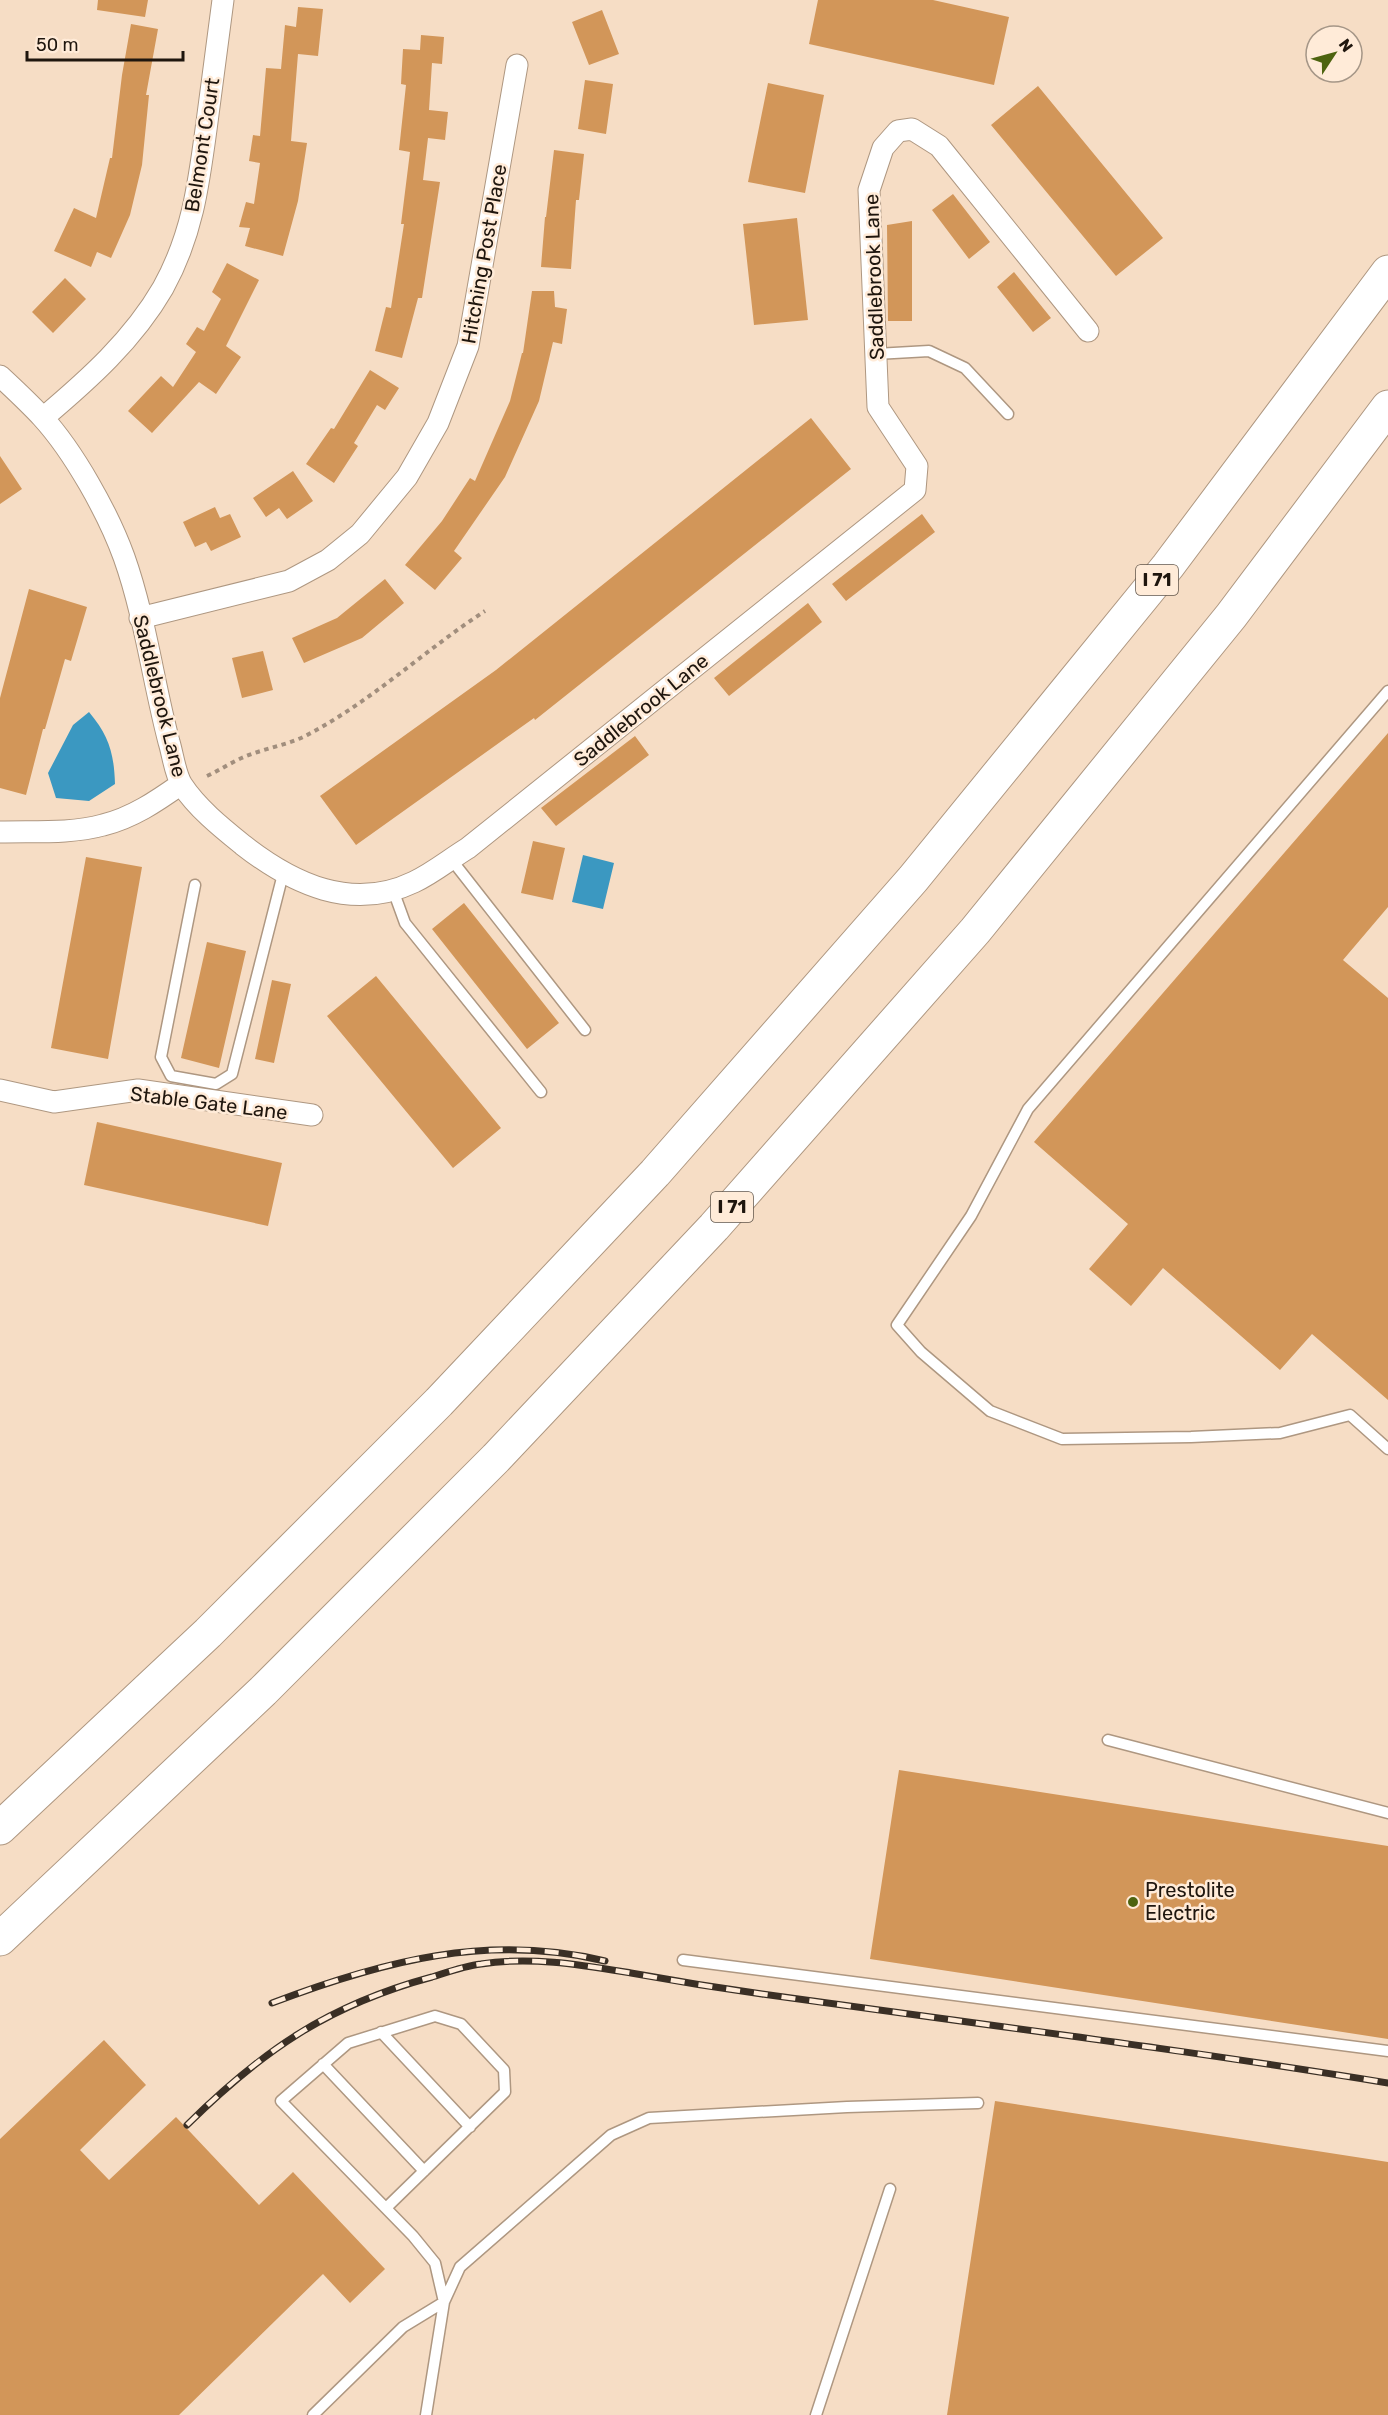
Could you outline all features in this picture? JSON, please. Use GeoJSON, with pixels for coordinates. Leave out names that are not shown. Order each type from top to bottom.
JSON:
{"type":"FeatureCollection","features":[{"type":"Feature","properties":{"kind":"highway","name":"I 71"},"geometry":{"type":"LineString","coordinates":[[0,1828],[208,1633],[439,1402],[655,1173],[913,879],[1116,631],[1168,566],[1388,272]]}},
{"type":"Feature","properties":{"kind":"highway","name":"I 71"},"geometry":{"type":"LineString","coordinates":[[0,1939],[263,1691],[496,1458],[714,1227],[975,931],[1231,616],[1388,407]]}},
{"type":"Feature","properties":{"kind":"street","name":"Belmont Court"},"geometry":{"type":"LineString","coordinates":[[43,418],[94,375],[134,331],[162,288],[183,246],[197,199],[223,0]]}},
{"type":"Feature","properties":{"kind":"street","name":"Hitching Post Place"},"geometry":{"type":"LineString","coordinates":[[140,618],[289,581],[328,560],[360,534],[407,477],[438,423],[468,346],[517,65]]}},
{"type":"Feature","properties":{"kind":"street","name":"Saddlebrook Lane"},"geometry":{"type":"LineString","coordinates":[[0,376],[43,418],[78,465],[124,557],[159,704],[181,784],[228,833],[283,874],[314,887],[348,894],[371,894],[393,890],[414,882],[468,848],[915,490],[917,466],[878,407],[869,190],[883,148],[898,131],[912,129],[939,146],[1088,332]]}},
{"type":"Feature","properties":{"kind":"street"},"geometry":{"type":"LineString","coordinates":[[0,832],[72,830],[104,825],[148,807],[181,784]]}},
{"type":"Feature","properties":{"kind":"street","name":"Stable Gate Lane"},"geometry":{"type":"LineString","coordinates":[[0,1090],[54,1102],[138,1090],[312,1115]]}},
{"type":"Feature","properties":{"kind":"lane"},"geometry":{"type":"LineString","coordinates":[[876,354],[929,351],[965,368],[1008,414]]}},
{"type":"Feature","properties":{"kind":"lane"},"geometry":{"type":"LineString","coordinates":[[1388,691],[1028,1109],[971,1216],[897,1324],[921,1352],[990,1411],[1062,1439],[1280,1433],[1350,1415],[1388,1449]]}},
{"type":"Feature","properties":{"kind":"lane"},"geometry":{"type":"LineString","coordinates":[[451,859],[585,1030]]}},
{"type":"Feature","properties":{"kind":"lane"},"geometry":{"type":"LineString","coordinates":[[195,885],[161,1057],[171,1076],[216,1084],[232,1074],[283,874]]}},
{"type":"Feature","properties":{"kind":"lane"},"geometry":{"type":"LineString","coordinates":[[393,890],[405,923],[541,1092]]}},
{"type":"Feature","properties":{"kind":"lane"},"geometry":{"type":"LineString","coordinates":[[1107,1740],[1388,1813]]}},
{"type":"Feature","properties":{"kind":"lane"},"geometry":{"type":"LineString","coordinates":[[683,1960],[1388,2051]]}},
{"type":"Feature","properties":{"kind":"lane"},"geometry":{"type":"LineString","coordinates":[[386,2208],[505,2092],[504,2070],[461,2024],[435,2016],[348,2043],[281,2101],[386,2208],[435,2263],[444,2302]]}},
{"type":"Feature","properties":{"kind":"lane"},"geometry":{"type":"LineString","coordinates":[[381,2032],[470,2127]]}},
{"type":"Feature","properties":{"kind":"lane"},"geometry":{"type":"LineString","coordinates":[[323,2064],[424,2171]]}},
{"type":"Feature","properties":{"kind":"lane"},"geometry":{"type":"LineString","coordinates":[[426,2415],[444,2302],[460,2267],[611,2135],[649,2118],[847,2107],[978,2103]]}},
{"type":"Feature","properties":{"kind":"lane"},"geometry":{"type":"LineString","coordinates":[[816,2415],[890,2189]]}},
{"type":"Feature","properties":{"kind":"lane"},"geometry":{"type":"LineString","coordinates":[[313,2415],[403,2327],[444,2302]]}},
{"type":"Feature","properties":{"kind":"path"},"geometry":{"type":"LineString","coordinates":[[207,776],[243,757],[307,736],[345,714],[409,668],[446,636],[485,611]]}},
{"type":"Feature","properties":{"kind":"water"},"geometry":{"type":"Polygon","coordinates":[[[89,712],[109,745],[115,784],[89,801],[56,798],[48,773],[73,725],[89,712]]]}},
{"type":"Feature","properties":{"kind":"water"},"geometry":{"type":"Polygon","coordinates":[[[583,855],[614,863],[603,909],[572,902],[583,855]]]}},
{"type":"Feature","properties":{"kind":"building"},"geometry":{"type":"Polygon","coordinates":[[[98,0],[148,0],[145,17],[97,10],[98,0]]]}},
{"type":"Feature","properties":{"kind":"building"},"geometry":{"type":"Polygon","coordinates":[[[818,0],[933,0],[1009,17],[994,85],[809,44],[818,0]]]}},
{"type":"Feature","properties":{"kind":"building"},"geometry":{"type":"Polygon","coordinates":[[[298,7],[323,9],[318,56],[298,54],[291,141],[307,143],[298,201],[283,256],[245,246],[250,228],[239,227],[246,202],[254,204],[260,163],[249,161],[253,135],[260,136],[266,68],[281,69],[285,25],[296,27],[298,7]]]}},
{"type":"Feature","properties":{"kind":"building"},"geometry":{"type":"Polygon","coordinates":[[[602,10],[619,54],[589,65],[572,22],[602,10]]]}},
{"type":"Feature","properties":{"kind":"building"},"geometry":{"type":"Polygon","coordinates":[[[131,24],[158,29],[146,95],[149,95],[142,165],[130,215],[111,258],[97,252],[91,267],[54,251],[74,208],[96,218],[110,158],[112,158],[131,24]]]}},
{"type":"Feature","properties":{"kind":"building"},"geometry":{"type":"Polygon","coordinates":[[[421,35],[444,37],[442,64],[432,63],[429,110],[448,112],[445,140],[428,138],[423,180],[440,182],[422,298],[418,298],[402,358],[375,351],[386,307],[391,308],[404,224],[401,224],[410,152],[399,150],[406,85],[401,84],[403,49],[420,50],[421,35]]]}},
{"type":"Feature","properties":{"kind":"building"},"geometry":{"type":"Polygon","coordinates":[[[585,80],[613,84],[606,134],[578,129],[585,80]]]}},
{"type":"Feature","properties":{"kind":"building"},"geometry":{"type":"Polygon","coordinates":[[[768,83],[824,95],[805,193],[748,182],[768,83]]]}},
{"type":"Feature","properties":{"kind":"building"},"geometry":{"type":"Polygon","coordinates":[[[1038,86],[1163,238],[1116,276],[991,125],[1038,86]]]}},
{"type":"Feature","properties":{"kind":"building"},"geometry":{"type":"Polygon","coordinates":[[[554,150],[584,154],[579,200],[576,200],[571,269],[541,267],[554,150]]]}},
{"type":"Feature","properties":{"kind":"building"},"geometry":{"type":"Polygon","coordinates":[[[953,194],[990,242],[969,259],[932,210],[953,194]]]}},
{"type":"Feature","properties":{"kind":"building"},"geometry":{"type":"Polygon","coordinates":[[[797,218],[808,320],[754,325],[743,224],[797,218]]]}},
{"type":"Feature","properties":{"kind":"building"},"geometry":{"type":"Polygon","coordinates":[[[912,221],[912,321],[888,321],[887,225],[912,221]]]}},
{"type":"Feature","properties":{"kind":"building"},"geometry":{"type":"Polygon","coordinates":[[[227,263],[259,280],[226,346],[241,357],[216,394],[199,382],[152,433],[128,411],[161,376],[173,387],[196,352],[186,344],[197,327],[204,331],[221,299],[212,292],[227,263]]]}},
{"type":"Feature","properties":{"kind":"building"},"geometry":{"type":"Polygon","coordinates":[[[1014,272],[1051,318],[1033,332],[997,287],[1014,272]]]}},
{"type":"Feature","properties":{"kind":"building"},"geometry":{"type":"Polygon","coordinates":[[[65,278],[86,299],[53,333],[32,312],[65,278]]]}},
{"type":"Feature","properties":{"kind":"building"},"geometry":{"type":"Polygon","coordinates":[[[532,291],[554,291],[555,307],[567,309],[562,344],[553,342],[539,401],[505,477],[454,551],[462,558],[435,590],[405,565],[442,521],[470,478],[475,481],[510,401],[523,353],[532,291]]]}},
{"type":"Feature","properties":{"kind":"building"},"geometry":{"type":"Polygon","coordinates":[[[370,370],[399,388],[385,410],[377,405],[354,443],[358,446],[334,483],[306,464],[331,428],[334,429],[370,370]]]}},
{"type":"Feature","properties":{"kind":"building"},"geometry":{"type":"Polygon","coordinates":[[[811,418],[851,469],[535,720],[534,718],[356,845],[320,796],[496,670],[811,418]]]}},
{"type":"Feature","properties":{"kind":"building"},"geometry":{"type":"Polygon","coordinates":[[[0,456],[22,489],[0,504],[0,456]]]}},
{"type":"Feature","properties":{"kind":"building"},"geometry":{"type":"Polygon","coordinates":[[[293,471],[313,501],[287,519],[279,508],[266,517],[253,498],[293,471]]]}},
{"type":"Feature","properties":{"kind":"building"},"geometry":{"type":"Polygon","coordinates":[[[215,507],[220,518],[230,514],[241,537],[211,551],[206,542],[195,547],[183,522],[215,507]]]}},
{"type":"Feature","properties":{"kind":"building"},"geometry":{"type":"Polygon","coordinates":[[[922,514],[935,532],[846,601],[832,584],[922,514]]]}},
{"type":"Feature","properties":{"kind":"building"},"geometry":{"type":"Polygon","coordinates":[[[385,579],[404,603],[362,638],[304,663],[292,638],[337,618],[385,579]]]}},
{"type":"Feature","properties":{"kind":"building"},"geometry":{"type":"Polygon","coordinates":[[[29,589],[87,607],[71,661],[65,659],[45,729],[43,729],[26,795],[0,788],[0,698],[29,589]]]}},
{"type":"Feature","properties":{"kind":"building"},"geometry":{"type":"Polygon","coordinates":[[[808,603],[822,622],[729,696],[714,678],[808,603]]]}},
{"type":"Feature","properties":{"kind":"building"},"geometry":{"type":"Polygon","coordinates":[[[263,651],[273,690],[242,698],[232,658],[263,651]]]}},
{"type":"Feature","properties":{"kind":"building"},"geometry":{"type":"Polygon","coordinates":[[[1388,733],[1388,907],[1343,960],[1388,998],[1388,1400],[1312,1334],[1280,1370],[1163,1268],[1131,1306],[1089,1269],[1128,1224],[1034,1142],[1388,733]]]}},
{"type":"Feature","properties":{"kind":"building"},"geometry":{"type":"Polygon","coordinates":[[[635,736],[649,755],[556,826],[541,808],[635,736]]]}},
{"type":"Feature","properties":{"kind":"building"},"geometry":{"type":"Polygon","coordinates":[[[533,841],[565,848],[553,900],[521,893],[533,841]]]}},
{"type":"Feature","properties":{"kind":"building"},"geometry":{"type":"Polygon","coordinates":[[[86,857],[142,867],[108,1059],[51,1048],[86,857]]]}},
{"type":"Feature","properties":{"kind":"building"},"geometry":{"type":"Polygon","coordinates":[[[464,903],[559,1023],[527,1049],[432,929],[464,903]]]}},
{"type":"Feature","properties":{"kind":"building"},"geometry":{"type":"Polygon","coordinates":[[[207,942],[246,951],[219,1068],[181,1058],[207,942]]]}},
{"type":"Feature","properties":{"kind":"building"},"geometry":{"type":"Polygon","coordinates":[[[376,976],[501,1128],[453,1168],[327,1016],[376,976]]]}},
{"type":"Feature","properties":{"kind":"building"},"geometry":{"type":"Polygon","coordinates":[[[272,980],[291,984],[274,1063],[255,1059],[272,980]]]}},
{"type":"Feature","properties":{"kind":"building"},"geometry":{"type":"Polygon","coordinates":[[[97,1122],[282,1163],[268,1226],[84,1185],[97,1122]]]}},
{"type":"Feature","properties":{"kind":"building","name":"Prestolite Electric"},"geometry":{"type":"Polygon","coordinates":[[[899,1770],[1388,1846],[1388,2039],[870,1959],[899,1770]]]}},
{"type":"Feature","properties":{"kind":"building"},"geometry":{"type":"Polygon","coordinates":[[[104,2040],[146,2085],[80,2150],[109,2180],[176,2117],[259,2205],[293,2172],[385,2269],[350,2303],[323,2274],[179,2415],[0,2415],[0,2139],[104,2040]]]}},
{"type":"Feature","properties":{"kind":"building"},"geometry":{"type":"Polygon","coordinates":[[[995,2101],[1388,2162],[1388,2415],[947,2415],[995,2101]]]}},
{"type":"Feature","properties":{"kind":"railway"},"geometry":{"type":"LineString","coordinates":[[272,2003],[354,1975],[436,1956],[477,1951],[519,1950],[562,1953],[605,1961]]}},
{"type":"Feature","properties":{"kind":"railway"},"geometry":{"type":"LineString","coordinates":[[187,2125],[270,2053],[329,2017],[395,1988],[456,1969],[481,1964],[519,1961],[556,1962],[594,1967],[746,1992],[1154,2048],[1388,2083]]}},
{"type":"Feature","properties":{"kind":"place","name":"Prestolite Electric"},"geometry":{"type":"Point","coordinates":[1133,1902]}}]}
